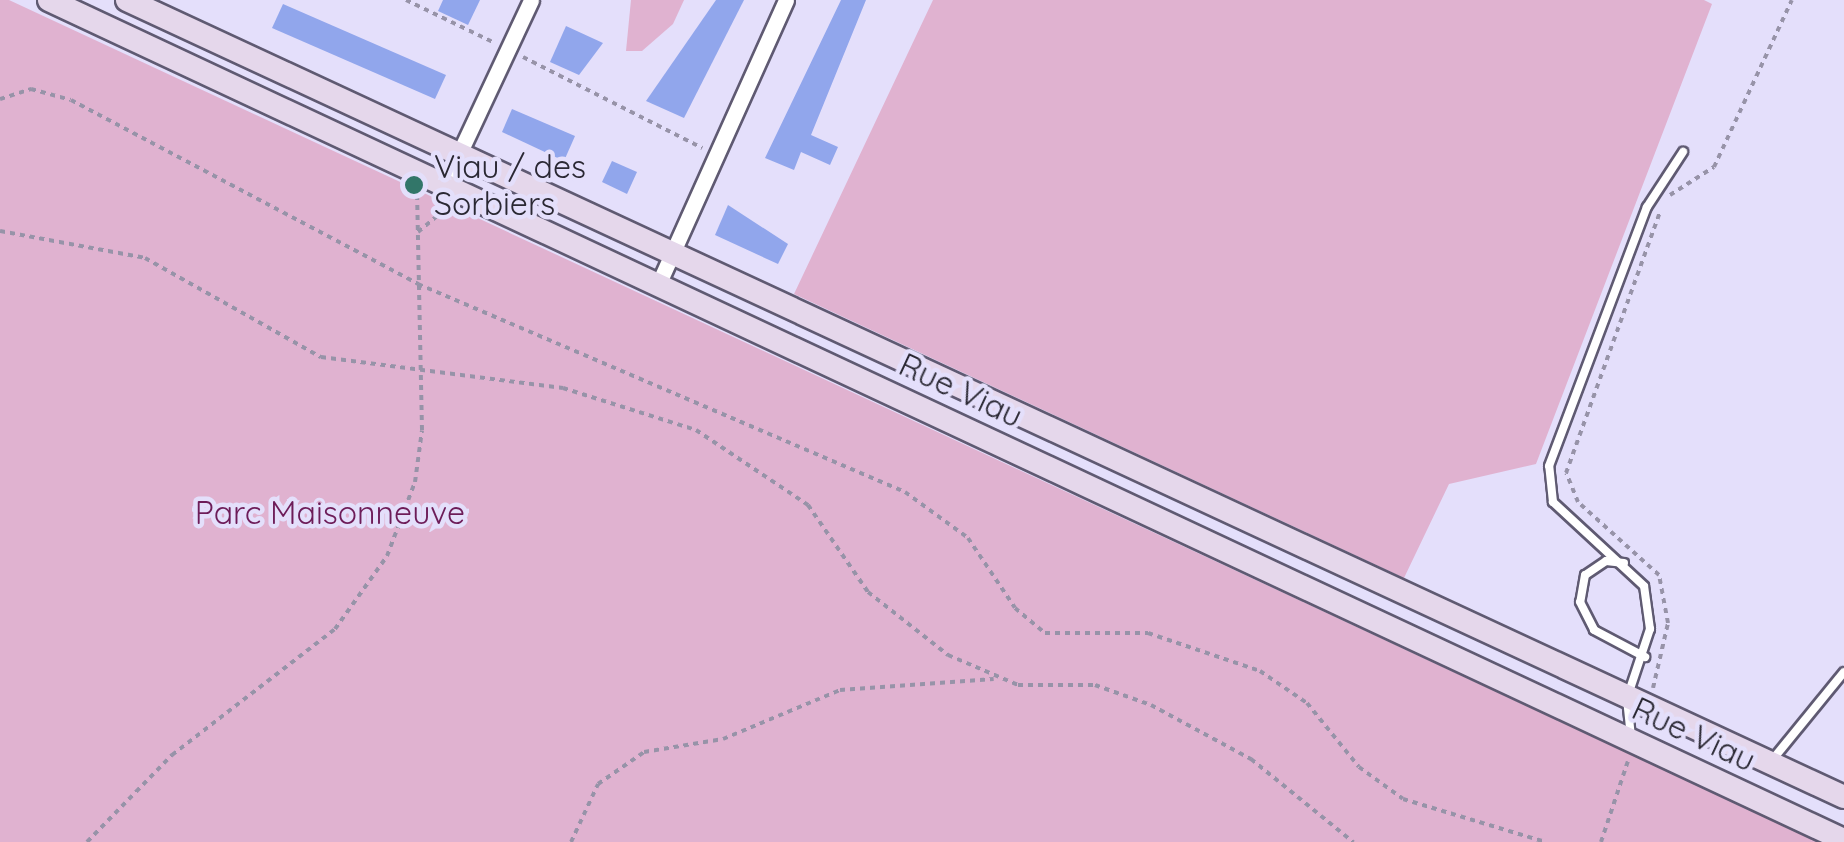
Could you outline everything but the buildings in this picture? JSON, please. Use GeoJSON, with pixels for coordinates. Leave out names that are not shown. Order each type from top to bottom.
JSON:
{"type":"FeatureCollection","features":[{"type":"Feature","properties":{"kind":"main road","name":"Rue Viau"},"geometry":{"type":"LineString","coordinates":[[49,0],[447,195],[658,285],[1631,747],[1844,840]]}},
{"type":"Feature","properties":{"kind":"main road","name":"Rue Viau"},"geometry":{"type":"LineString","coordinates":[[127,0],[671,256],[1844,797]]}},
{"type":"Feature","properties":{"kind":"street"},"geometry":{"type":"LineString","coordinates":[[447,195],[458,157],[531,0]]}},
{"type":"Feature","properties":{"kind":"street"},"geometry":{"type":"LineString","coordinates":[[658,285],[786,0]]}},
{"type":"Feature","properties":{"kind":"lane"},"geometry":{"type":"LineString","coordinates":[[1631,747],[1627,698],[1645,658],[1650,610],[1628,564],[1554,502],[1550,452],[1647,207],[1682,152]]}},
{"type":"Feature","properties":{"kind":"lane"},"geometry":{"type":"LineString","coordinates":[[1628,564],[1594,567],[1580,602],[1594,630],[1645,658]]}},
{"type":"Feature","properties":{"kind":"lane"},"geometry":{"type":"LineString","coordinates":[[1769,761],[1844,672]]}},
{"type":"Feature","properties":{"kind":"path"},"geometry":{"type":"LineString","coordinates":[[406,0],[715,155]]}},
{"type":"Feature","properties":{"kind":"path"},"geometry":{"type":"LineString","coordinates":[[1656,680],[1668,622],[1659,575],[1578,502],[1569,456],[1662,207],[1714,167],[1792,0]]}},
{"type":"Feature","properties":{"kind":"path"},"geometry":{"type":"LineString","coordinates":[[0,98],[31,89],[71,100],[418,284],[905,492],[968,538],[1014,608],[1045,633],[1148,632],[1260,671],[1307,704],[1359,767],[1402,799],[1545,842]]}},
{"type":"Feature","properties":{"kind":"path"},"geometry":{"type":"LineString","coordinates":[[87,842],[172,755],[312,650],[364,594],[415,482],[421,370],[417,189]]}},
{"type":"Feature","properties":{"kind":"path"},"geometry":{"type":"LineString","coordinates":[[418,232],[447,195]]}},
{"type":"Feature","properties":{"kind":"path"},"geometry":{"type":"LineString","coordinates":[[0,231],[144,258],[303,350],[563,388],[696,430],[808,505],[888,612],[994,678]]}},
{"type":"Feature","properties":{"kind":"path"},"geometry":{"type":"LineString","coordinates":[[571,842],[598,784],[644,752],[723,739],[840,690],[994,678],[1095,685],[1151,705],[1251,760],[1353,842]]}},
{"type":"Feature","properties":{"kind":"path"},"geometry":{"type":"LineString","coordinates":[[1600,842],[1631,747]]}},
{"type":"Feature","properties":{"kind":"green space","name":"Parc Maisonneuve"},"geometry":{"type":"Polygon","coordinates":[[[0,0],[9,0],[1819,842],[0,842],[0,0]]]}},
{"type":"Feature","properties":{"kind":"green space"},"geometry":{"type":"Polygon","coordinates":[[[631,0],[684,0],[673,24],[642,51],[626,51],[631,0]]]}},
{"type":"Feature","properties":{"kind":"green space"},"geometry":{"type":"Polygon","coordinates":[[[933,0],[1704,0],[1712,4],[1536,464],[1449,484],[1404,578],[794,294],[933,0]]]}},
{"type":"Feature","properties":{"kind":"place","name":"Viau / des Sorbiers"},"geometry":{"type":"Point","coordinates":[414,185]}}]}
